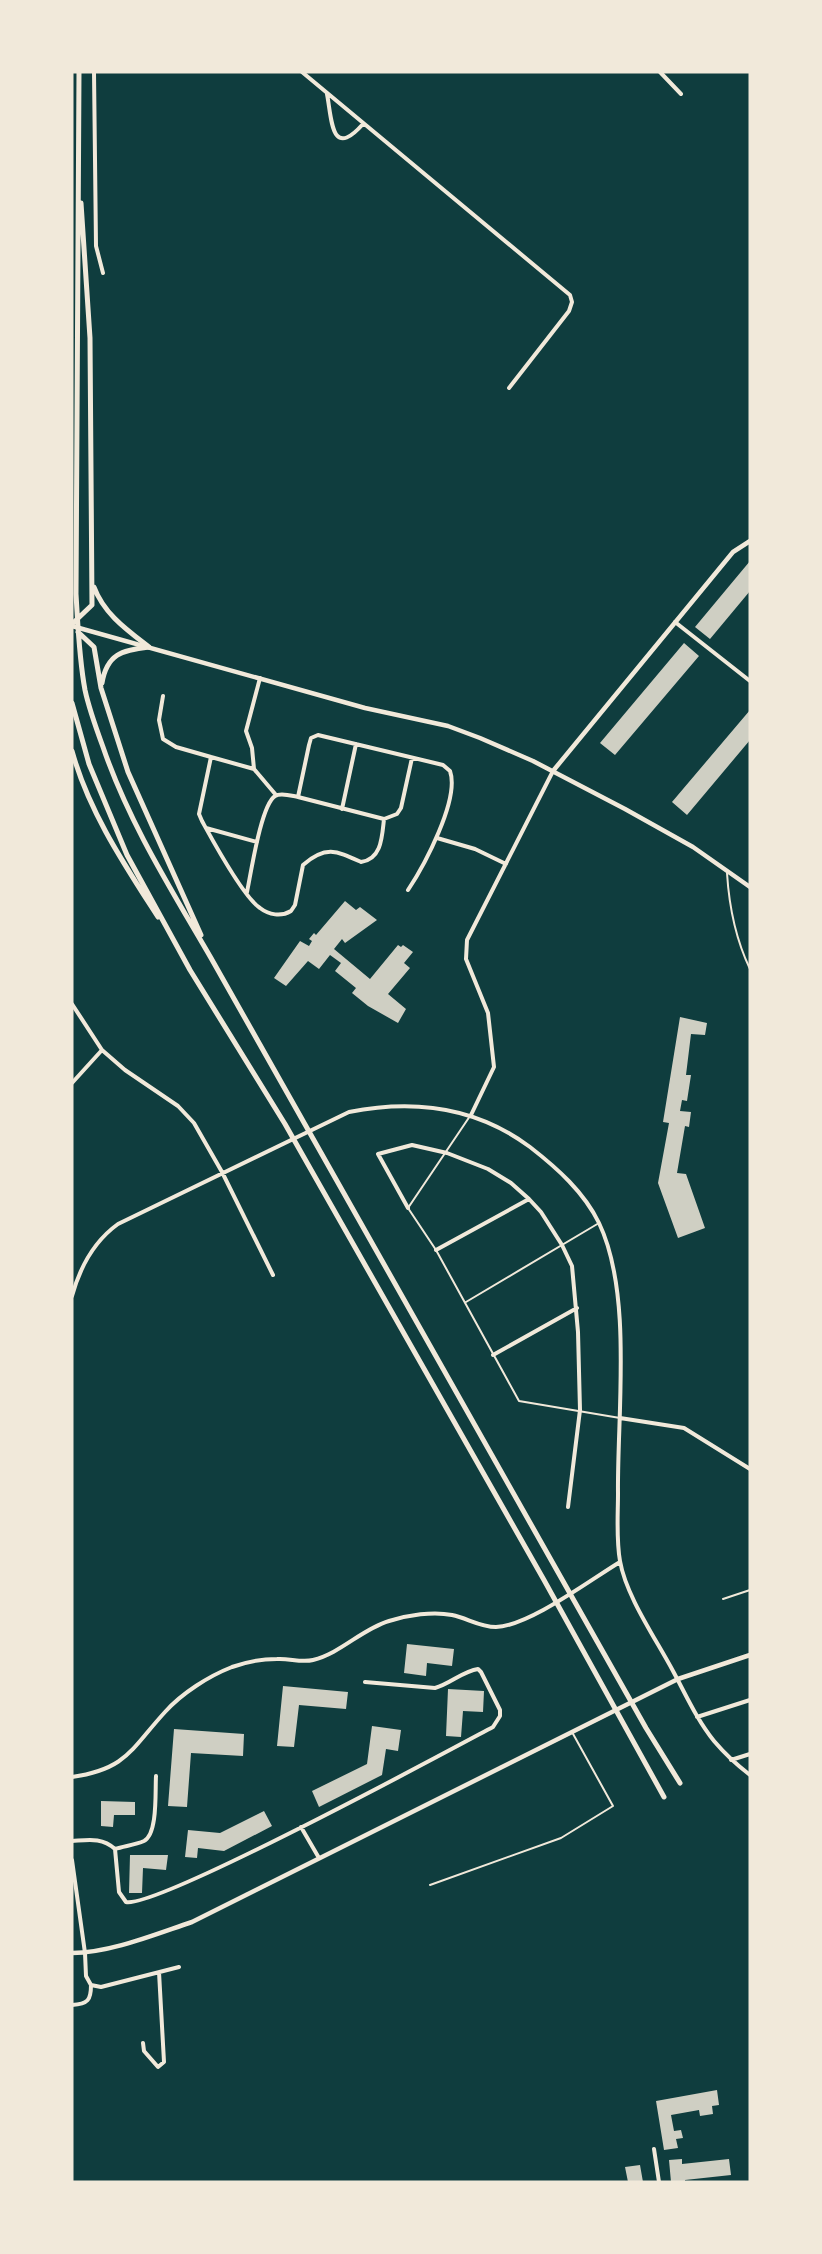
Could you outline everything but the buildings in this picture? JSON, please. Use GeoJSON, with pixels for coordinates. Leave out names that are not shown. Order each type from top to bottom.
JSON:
{"type":"FeatureCollection","features":[{"type":"Feature","properties":{"kind":"main road"},"geometry":{"type":"LineString","coordinates":[[79,72],[76,594],[78,647],[88,702],[115,782],[147,849],[211,958],[646,1728],[680,1783]]}},
{"type":"Feature","properties":{"kind":"main road"},"geometry":{"type":"LineString","coordinates":[[78,175],[85,241],[90,338],[92,605],[72,626],[94,647],[101,688],[128,772],[211,958]]}},
{"type":"Feature","properties":{"kind":"main road"},"geometry":{"type":"LineString","coordinates":[[92,583],[97,596],[111,615],[149,647]]}},
{"type":"Feature","properties":{"kind":"main road"},"geometry":{"type":"LineString","coordinates":[[101,688],[104,670],[109,661],[115,656],[136,648],[149,647]]}},
{"type":"Feature","properties":{"kind":"main road"},"geometry":{"type":"LineString","coordinates":[[72,703],[93,775],[127,855],[190,970]]}},
{"type":"Feature","properties":{"kind":"main road"},"geometry":{"type":"LineString","coordinates":[[72,751],[90,802],[111,844],[285,1124],[544,1580],[664,1797]]}},
{"type":"Feature","properties":{"kind":"street"},"geometry":{"type":"LineString","coordinates":[[94,72],[96,246],[103,273]]}},
{"type":"Feature","properties":{"kind":"street"},"geometry":{"type":"LineString","coordinates":[[302,72],[570,295],[572,302],[569,311],[509,387]]}},
{"type":"Feature","properties":{"kind":"street"},"geometry":{"type":"LineString","coordinates":[[660,72],[681,94]]}},
{"type":"Feature","properties":{"kind":"street"},"geometry":{"type":"LineString","coordinates":[[327,94],[334,130],[338,136],[342,139],[350,138],[363,124]]}},
{"type":"Feature","properties":{"kind":"street"},"geometry":{"type":"LineString","coordinates":[[471,1115],[494,1067],[488,1013],[466,959],[467,940],[553,771],[733,552],[750,541]]}},
{"type":"Feature","properties":{"kind":"street"},"geometry":{"type":"LineString","coordinates":[[675,622],[750,681]]}},
{"type":"Feature","properties":{"kind":"street"},"geometry":{"type":"LineString","coordinates":[[72,626],[365,708],[448,726],[497,744],[553,771],[693,847],[750,886]]}},
{"type":"Feature","properties":{"kind":"street"},"geometry":{"type":"LineString","coordinates":[[254,769],[252,748],[246,731],[260,678]]}},
{"type":"Feature","properties":{"kind":"street"},"geometry":{"type":"LineString","coordinates":[[164,696],[159,720],[163,739],[176,747],[254,769],[276,795]]}},
{"type":"Feature","properties":{"kind":"street"},"geometry":{"type":"LineString","coordinates":[[298,797],[311,738],[318,735],[443,765],[452,776],[451,788],[437,838],[425,864],[408,890]]}},
{"type":"Feature","properties":{"kind":"street"},"geometry":{"type":"LineString","coordinates":[[342,809],[356,744]]}},
{"type":"Feature","properties":{"kind":"street"},"geometry":{"type":"LineString","coordinates":[[211,757],[200,814],[206,828],[247,893],[258,908],[266,912],[286,914],[291,911],[295,905],[303,866],[320,853],[340,852],[361,862],[374,858],[382,837],[384,819]]}},
{"type":"Feature","properties":{"kind":"street"},"geometry":{"type":"LineString","coordinates":[[247,893],[266,811],[276,795],[298,797],[384,819],[397,814],[401,808],[412,758]]}},
{"type":"Feature","properties":{"kind":"street"},"geometry":{"type":"LineString","coordinates":[[206,828],[257,842]]}},
{"type":"Feature","properties":{"kind":"street"},"geometry":{"type":"LineString","coordinates":[[437,838],[475,849],[506,864]]}},
{"type":"Feature","properties":{"kind":"street"},"geometry":{"type":"LineString","coordinates":[[72,1004],[102,1050],[125,1070],[185,1112],[202,1136],[222,1172],[273,1275]]}},
{"type":"Feature","properties":{"kind":"street"},"geometry":{"type":"LineString","coordinates":[[72,1083],[102,1050]]}},
{"type":"Feature","properties":{"kind":"street"},"geometry":{"type":"LineString","coordinates":[[72,1296],[85,1261],[104,1234],[134,1215],[349,1112],[381,1106],[418,1106],[471,1115],[517,1138],[555,1166],[579,1192],[599,1223],[612,1260],[620,1334],[618,1469],[620,1562],[638,1607],[697,1717],[731,1760],[750,1775]]}},
{"type":"Feature","properties":{"kind":"street"},"geometry":{"type":"LineString","coordinates":[[408,1208],[378,1154],[412,1145],[447,1153],[488,1169],[511,1183],[541,1212],[562,1245],[572,1266],[577,1308],[580,1410],[568,1507]]}},
{"type":"Feature","properties":{"kind":"street"},"geometry":{"type":"LineString","coordinates":[[436,1250],[529,1199]]}},
{"type":"Feature","properties":{"kind":"street"},"geometry":{"type":"LineString","coordinates":[[493,1354],[577,1308]]}},
{"type":"Feature","properties":{"kind":"street"},"geometry":{"type":"LineString","coordinates":[[620,1418],[684,1428],[750,1469]]}},
{"type":"Feature","properties":{"kind":"street"},"geometry":{"type":"LineString","coordinates":[[72,1778],[107,1768],[126,1757],[166,1711],[214,1675],[233,1667],[278,1658],[309,1661],[323,1657],[388,1621],[410,1616],[437,1613],[453,1615],[495,1627],[509,1624],[534,1615],[620,1562]]}},
{"type":"Feature","properties":{"kind":"street"},"geometry":{"type":"LineString","coordinates":[[72,1953],[85,1953],[192,1922],[678,1679],[750,1655]]}},
{"type":"Feature","properties":{"kind":"street"},"geometry":{"type":"LineString","coordinates":[[115,1849],[119,1892],[126,1902],[137,1902],[187,1882],[301,1827],[493,1727],[500,1716],[500,1710],[482,1672],[477,1669],[471,1670],[446,1685],[435,1688],[365,1683]]}},
{"type":"Feature","properties":{"kind":"street"},"geometry":{"type":"LineString","coordinates":[[697,1717],[750,1700]]}},
{"type":"Feature","properties":{"kind":"street"},"geometry":{"type":"LineString","coordinates":[[731,1760],[750,1755]]}},
{"type":"Feature","properties":{"kind":"street"},"geometry":{"type":"LineString","coordinates":[[72,1841],[98,1839],[115,1849],[144,1841],[151,1832],[156,1776]]}},
{"type":"Feature","properties":{"kind":"street"},"geometry":{"type":"LineString","coordinates":[[301,1827],[319,1857]]}},
{"type":"Feature","properties":{"kind":"street"},"geometry":{"type":"LineString","coordinates":[[72,1860],[86,1976],[91,1985],[91,1996],[88,2001],[84,2004],[72,2005]]}},
{"type":"Feature","properties":{"kind":"street"},"geometry":{"type":"LineString","coordinates":[[91,1985],[101,1987],[179,1966]]}},
{"type":"Feature","properties":{"kind":"street"},"geometry":{"type":"LineString","coordinates":[[143,2043],[144,2051],[158,2067],[164,2062],[159,1972]]}},
{"type":"Feature","properties":{"kind":"street"},"geometry":{"type":"LineString","coordinates":[[654,2149],[659,2182]]}},
{"type":"Feature","properties":{"kind":"lane"},"geometry":{"type":"LineString","coordinates":[[727,869],[729,894],[742,952],[750,969]]}},
{"type":"Feature","properties":{"kind":"lane"},"geometry":{"type":"LineString","coordinates":[[471,1115],[408,1208],[466,1302],[519,1401],[620,1418]]}},
{"type":"Feature","properties":{"kind":"lane"},"geometry":{"type":"LineString","coordinates":[[466,1302],[599,1223]]}},
{"type":"Feature","properties":{"kind":"lane"},"geometry":{"type":"LineString","coordinates":[[723,1599],[750,1590]]}},
{"type":"Feature","properties":{"kind":"lane"},"geometry":{"type":"LineString","coordinates":[[429,1885],[561,1838],[613,1806],[572,1732]]}}]}
